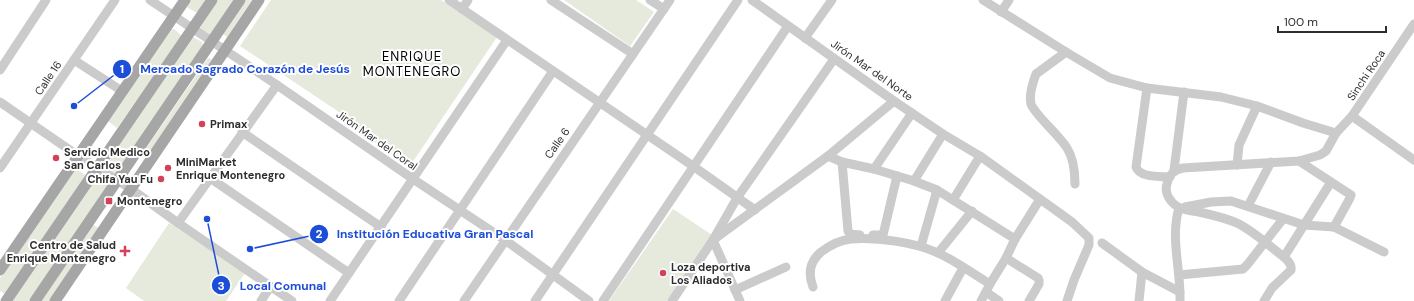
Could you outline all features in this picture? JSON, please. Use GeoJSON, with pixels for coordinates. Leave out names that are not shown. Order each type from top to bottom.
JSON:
{"type":"FeatureCollection","features":[{"type":"Feature","properties":{"kind":"main road"},"geometry":{"type":"LineString","coordinates":[[0,270],[185,0]]}},
{"type":"Feature","properties":{"kind":"main road"},"geometry":{"type":"LineString","coordinates":[[6,301],[212,0]]}},
{"type":"Feature","properties":{"kind":"main road"},"geometry":{"type":"LineString","coordinates":[[34,301],[240,0]]}},
{"type":"Feature","properties":{"kind":"main road"},"geometry":{"type":"LineString","coordinates":[[55,301],[259,0]]}},
{"type":"Feature","properties":{"kind":"street"},"geometry":{"type":"LineString","coordinates":[[0,70],[46,0]]}},
{"type":"Feature","properties":{"kind":"street","name":"Calle 16"},"geometry":{"type":"LineString","coordinates":[[0,168],[115,0]]}},
{"type":"Feature","properties":{"kind":"street","name":"Jirón Mar del Coral"},"geometry":{"type":"LineString","coordinates":[[150,0],[505,240],[589,301]]}},
{"type":"Feature","properties":{"kind":"street"},"geometry":{"type":"LineString","coordinates":[[449,0],[755,210]]}},
{"type":"Feature","properties":{"kind":"street"},"geometry":{"type":"LineString","coordinates":[[462,9],[468,0]]}},
{"type":"Feature","properties":{"kind":"street"},"geometry":{"type":"LineString","coordinates":[[551,0],[633,54]]}},
{"type":"Feature","properties":{"kind":"street"},"geometry":{"type":"LineString","coordinates":[[650,0],[664,9]]}},
{"type":"Feature","properties":{"kind":"street","name":"Calle 6"},"geometry":{"type":"LineString","coordinates":[[464,301],[670,0]]}},
{"type":"Feature","properties":{"kind":"street"},"geometry":{"type":"LineString","coordinates":[[535,301],[738,0]]}},
{"type":"Feature","properties":{"kind":"street","name":"Jirón Mar del Norte"},"geometry":{"type":"LineString","coordinates":[[752,0],[894,101],[943,134],[980,156],[1072,222],[1088,238],[1090,245],[1074,280],[1067,301]]}},
{"type":"Feature","properties":{"kind":"street"},"geometry":{"type":"LineString","coordinates":[[805,38],[832,0]]}},
{"type":"Feature","properties":{"kind":"street"},"geometry":{"type":"LineString","coordinates":[[983,0],[1110,78],[1147,88],[1221,97],[1257,106],[1303,123],[1336,133]]}},
{"type":"Feature","properties":{"kind":"street"},"geometry":{"type":"LineString","coordinates":[[1001,12],[1009,0]]}},
{"type":"Feature","properties":{"kind":"street","name":"Sinchi Roca"},"geometry":{"type":"LineString","coordinates":[[1414,24],[1352,116],[1414,160]]}},
{"type":"Feature","properties":{"kind":"street"},"geometry":{"type":"LineString","coordinates":[[603,301],[788,26]]}},
{"type":"Feature","properties":{"kind":"street"},"geometry":{"type":"LineString","coordinates":[[330,301],[507,40]]}},
{"type":"Feature","properties":{"kind":"street"},"geometry":{"type":"LineString","coordinates":[[1066,52],[1036,74],[1031,102],[1032,107],[1056,133],[1068,149],[1075,168],[1075,184]]}},
{"type":"Feature","properties":{"kind":"street"},"geometry":{"type":"LineString","coordinates":[[672,301],[713,240],[738,198],[834,59]]}},
{"type":"Feature","properties":{"kind":"street"},"geometry":{"type":"LineString","coordinates":[[74,60],[122,91]]}},
{"type":"Feature","properties":{"kind":"street"},"geometry":{"type":"LineString","coordinates":[[399,301],[553,71]]}},
{"type":"Feature","properties":{"kind":"street"},"geometry":{"type":"LineString","coordinates":[[178,224],[242,132],[277,85]]}},
{"type":"Feature","properties":{"kind":"street"},"geometry":{"type":"LineString","coordinates":[[1147,88],[1136,166],[1139,172],[1144,174],[1172,174],[1183,168],[1300,161],[1320,155],[1326,151],[1336,133],[1352,116]]}},
{"type":"Feature","properties":{"kind":"street"},"geometry":{"type":"LineString","coordinates":[[1184,92],[1172,174],[1166,189],[1168,198],[1179,208],[1215,216],[1239,224],[1284,256],[1291,265],[1292,270],[1272,288],[1264,301]]}},
{"type":"Feature","properties":{"kind":"street"},"geometry":{"type":"LineString","coordinates":[[713,240],[828,156],[894,101]]}},
{"type":"Feature","properties":{"kind":"street"},"geometry":{"type":"LineString","coordinates":[[0,102],[97,168],[131,189],[178,224],[292,301]]}},
{"type":"Feature","properties":{"kind":"street"},"geometry":{"type":"LineString","coordinates":[[1237,165],[1239,145],[1257,106]]}},
{"type":"Feature","properties":{"kind":"street"},"geometry":{"type":"LineString","coordinates":[[874,169],[912,112]]}},
{"type":"Feature","properties":{"kind":"street"},"geometry":{"type":"LineString","coordinates":[[242,132],[380,227]]}},
{"type":"Feature","properties":{"kind":"street"},"geometry":{"type":"LineString","coordinates":[[914,181],[943,134]]}},
{"type":"Feature","properties":{"kind":"street"},"geometry":{"type":"LineString","coordinates":[[828,156],[842,162],[874,169],[914,181],[936,190],[1015,239]]}},
{"type":"Feature","properties":{"kind":"street"},"geometry":{"type":"LineString","coordinates":[[953,200],[980,156]]}},
{"type":"Feature","properties":{"kind":"street"},"geometry":{"type":"LineString","coordinates":[[1300,161],[1351,195],[1334,227]]}},
{"type":"Feature","properties":{"kind":"street"},"geometry":{"type":"LineString","coordinates":[[842,162],[848,231],[850,234],[883,235],[897,176]]}},
{"type":"Feature","properties":{"kind":"street"},"geometry":{"type":"LineString","coordinates":[[1248,206],[1271,162]]}},
{"type":"Feature","properties":{"kind":"street"},"geometry":{"type":"LineString","coordinates":[[210,178],[349,273]]}},
{"type":"Feature","properties":{"kind":"street"},"geometry":{"type":"LineString","coordinates":[[1284,256],[1331,182]]}},
{"type":"Feature","properties":{"kind":"street"},"geometry":{"type":"LineString","coordinates":[[921,246],[936,190]]}},
{"type":"Feature","properties":{"kind":"street"},"geometry":{"type":"LineString","coordinates":[[982,301],[1015,239],[1040,199]]}},
{"type":"Feature","properties":{"kind":"street"},"geometry":{"type":"LineString","coordinates":[[1179,208],[1211,202],[1231,201],[1304,225],[1334,227],[1384,252]]}},
{"type":"Feature","properties":{"kind":"street"},"geometry":{"type":"LineString","coordinates":[[1179,208],[1176,220],[1176,236],[1180,296]]}},
{"type":"Feature","properties":{"kind":"street"},"geometry":{"type":"LineString","coordinates":[[938,253],[972,211]]}},
{"type":"Feature","properties":{"kind":"street"},"geometry":{"type":"LineString","coordinates":[[1179,276],[1236,271],[1243,269],[1283,219]]}},
{"type":"Feature","properties":{"kind":"street"},"geometry":{"type":"LineString","coordinates":[[813,288],[809,278],[810,268],[816,256],[830,245],[850,239],[886,240],[921,246],[938,253],[963,268],[988,288],[999,301]]}},
{"type":"Feature","properties":{"kind":"street"},"geometry":{"type":"LineString","coordinates":[[713,240],[740,301]]}},
{"type":"Feature","properties":{"kind":"street"},"geometry":{"type":"LineString","coordinates":[[1102,243],[1142,272],[1180,296]]}},
{"type":"Feature","properties":{"kind":"street"},"geometry":{"type":"LineString","coordinates":[[1006,258],[1038,278],[1039,284],[1029,301]]}},
{"type":"Feature","properties":{"kind":"street"},"geometry":{"type":"LineString","coordinates":[[735,290],[786,267]]}},
{"type":"Feature","properties":{"kind":"street"},"geometry":{"type":"LineString","coordinates":[[945,301],[963,268]]}},
{"type":"Feature","properties":{"kind":"street"},"geometry":{"type":"LineString","coordinates":[[1139,301],[1142,272]]}},
{"type":"Feature","properties":{"kind":"street"},"geometry":{"type":"LineString","coordinates":[[261,301],[270,287]]}},
{"type":"Feature","properties":{"kind":"shaded area"},"geometry":{"type":"Polygon","coordinates":[[[190,0],[206,0],[199,12],[195,12],[185,6],[190,0]]]}},
{"type":"Feature","properties":{"kind":"shaded area"},"geometry":{"type":"Polygon","coordinates":[[[218,0],[235,0],[209,36],[200,29],[201,24],[218,0]]]}},
{"type":"Feature","properties":{"kind":"shaded area"},"geometry":{"type":"Polygon","coordinates":[[[246,0],[252,0],[227,37],[223,34],[246,0]]]}},
{"type":"Feature","properties":{"kind":"shaded area"},"geometry":{"type":"Polygon","coordinates":[[[271,0],[441,0],[497,37],[410,166],[348,124],[351,120],[240,46],[271,0]]]}},
{"type":"Feature","properties":{"kind":"shaded area"},"geometry":{"type":"Polygon","coordinates":[[[564,0],[636,0],[654,12],[630,46],[564,0]]]}},
{"type":"Feature","properties":{"kind":"shaded area"},"geometry":{"type":"Polygon","coordinates":[[[170,29],[174,29],[182,36],[117,128],[108,121],[170,29]]]}},
{"type":"Feature","properties":{"kind":"shaded area"},"geometry":{"type":"Polygon","coordinates":[[[193,37],[202,42],[203,46],[115,174],[103,169],[190,38],[193,37]]]}},
{"type":"Feature","properties":{"kind":"shaded area"},"geometry":{"type":"Polygon","coordinates":[[[208,58],[215,61],[149,157],[143,153],[208,58]]]}},
{"type":"Feature","properties":{"kind":"shaded area"},"geometry":{"type":"Polygon","coordinates":[[[75,168],[87,176],[5,294],[0,291],[0,278],[75,168]]]}},
{"type":"Feature","properties":{"kind":"shaded area"},"geometry":{"type":"Polygon","coordinates":[[[97,175],[104,177],[109,184],[29,301],[9,301],[97,175]]]}},
{"type":"Feature","properties":{"kind":"shaded area"},"geometry":{"type":"Polygon","coordinates":[[[673,209],[712,235],[667,301],[609,301],[673,209]]]}},
{"type":"Feature","properties":{"kind":"shaded area"},"geometry":{"type":"Polygon","coordinates":[[[169,223],[245,273],[226,301],[144,301],[126,288],[169,223]]]}},
{"type":"Feature","properties":{"kind":"shaded area"},"geometry":{"type":"Polygon","coordinates":[[[92,224],[100,229],[50,301],[39,301],[92,224]]]}},
{"type":"Feature","properties":{"kind":"place","name":"Mercado Sagrado Corazón de Jesús"},"geometry":{"type":"Point","coordinates":[74,106]}},
{"type":"Feature","properties":{"kind":"place","name":"Primax"},"geometry":{"type":"Point","coordinates":[202,124]}},
{"type":"Feature","properties":{"kind":"place","name":"Servicio Medico San Carlos"},"geometry":{"type":"Point","coordinates":[56,158]}},
{"type":"Feature","properties":{"kind":"place","name":"MiniMarket Enrique Montenegro"},"geometry":{"type":"Point","coordinates":[168,168]}},
{"type":"Feature","properties":{"kind":"place","name":"Chifa Yau Fu"},"geometry":{"type":"Point","coordinates":[161,179]}},
{"type":"Feature","properties":{"kind":"place","name":"Montenegro"},"geometry":{"type":"Point","coordinates":[109,201]}},
{"type":"Feature","properties":{"kind":"place","name":"Local Comunal"},"geometry":{"type":"Point","coordinates":[207,219]}},
{"type":"Feature","properties":{"kind":"place","name":"Institución Educativa Gran Pascal"},"geometry":{"type":"Point","coordinates":[250,249]}},
{"type":"Feature","properties":{"kind":"place","name":"Centro de Salud Enrique Montenegro"},"geometry":{"type":"Point","coordinates":[125,251]}},
{"type":"Feature","properties":{"kind":"place","name":"Loza deportiva Los Aliados"},"geometry":{"type":"Point","coordinates":[663,273]}},
{"type":"Feature","properties":{"kind":"district","name":"ENRIQUE MONTENEGRO"},"geometry":{"type":"Point","coordinates":[412,64]}}]}
